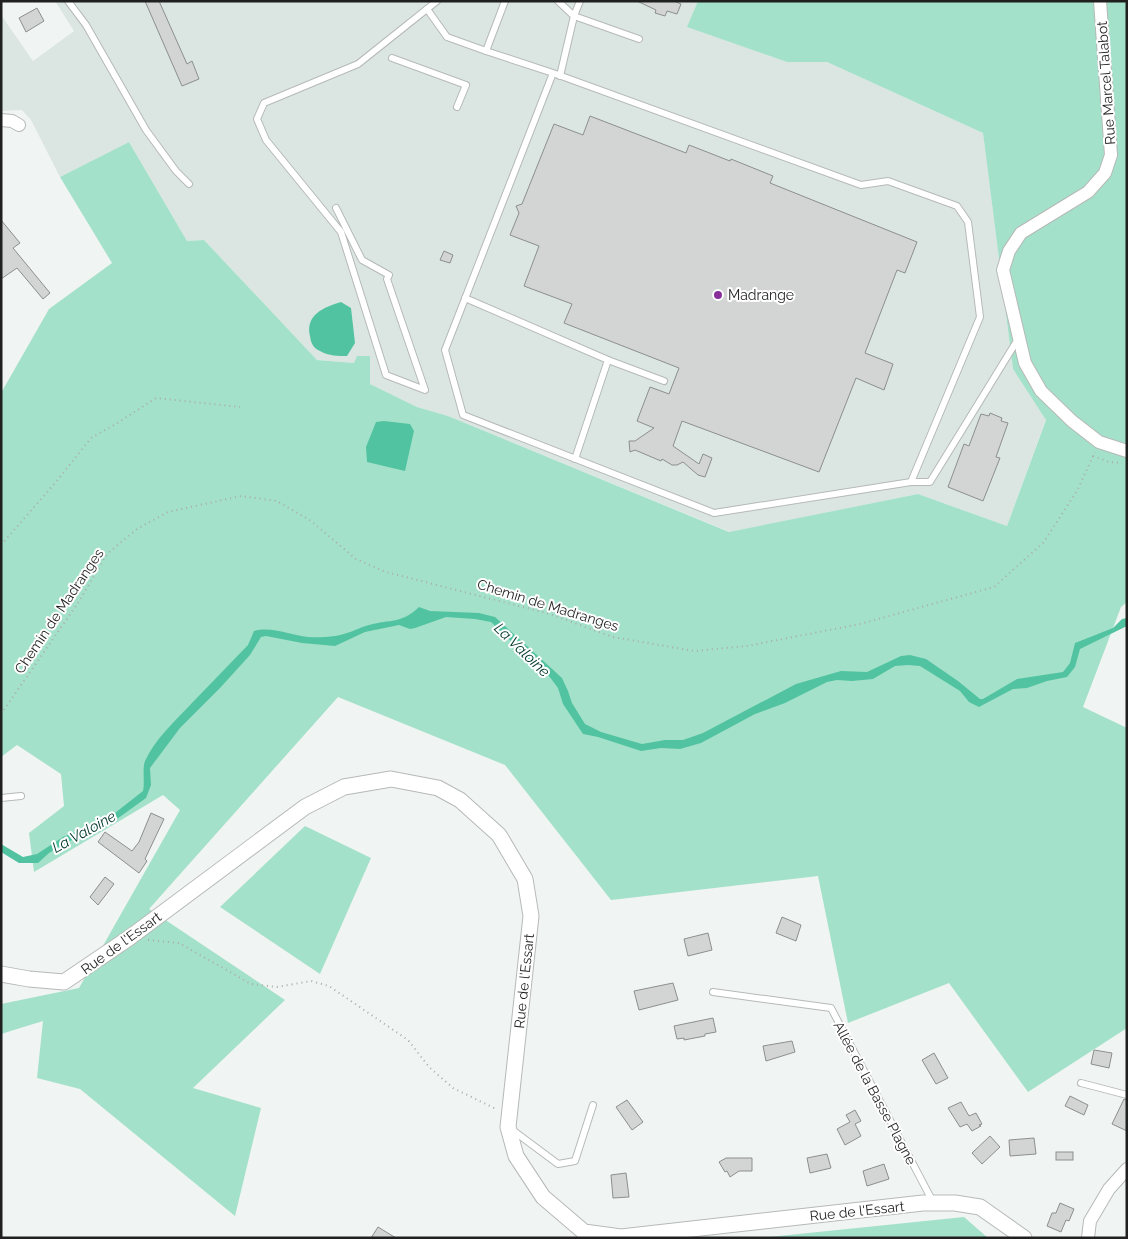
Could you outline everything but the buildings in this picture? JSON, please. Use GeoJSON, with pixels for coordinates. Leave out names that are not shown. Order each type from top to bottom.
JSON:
{"type":"FeatureCollection","features":[{"type":"Feature","properties":{"kind":"street","name":"Rue Marcel Talabot"},"geometry":{"type":"LineString","coordinates":[[1100,1],[1112,154],[1105,173],[1088,192],[1021,233],[1009,251],[1003,270],[1025,363],[1040,391],[1072,421],[1099,442],[1127,451]]}},
{"type":"Feature","properties":{"kind":"street"},"geometry":{"type":"LineString","coordinates":[[1,120],[12,121],[19,126]]}},
{"type":"Feature","properties":{"kind":"street","name":"Rue de l'Essart"},"geometry":{"type":"LineString","coordinates":[[1,974],[64,982],[129,938],[306,807],[344,787],[391,779],[438,788],[460,800],[499,835],[525,879],[531,916],[509,1121],[516,1156],[543,1197],[579,1235],[621,1237],[933,1203],[955,1203],[980,1207],[1024,1238]]}},
{"type":"Feature","properties":{"kind":"street"},"geometry":{"type":"LineString","coordinates":[[1088,1238],[1090,1221],[1109,1190],[1127,1168]]}},
{"type":"Feature","properties":{"kind":"lane"},"geometry":{"type":"LineString","coordinates":[[68,1],[86,25],[146,130],[189,184]]}},
{"type":"Feature","properties":{"kind":"lane"},"geometry":{"type":"LineString","coordinates":[[336,208],[362,260],[389,275],[387,279],[425,390],[386,375],[341,232],[266,140],[257,119],[264,103],[358,64],[438,1]]}},
{"type":"Feature","properties":{"kind":"lane"},"geometry":{"type":"LineString","coordinates":[[486,51],[505,1]]}},
{"type":"Feature","properties":{"kind":"lane"},"geometry":{"type":"LineString","coordinates":[[558,1],[574,16],[639,39]]}},
{"type":"Feature","properties":{"kind":"lane"},"geometry":{"type":"LineString","coordinates":[[560,76],[574,16],[580,1]]}},
{"type":"Feature","properties":{"kind":"lane"},"geometry":{"type":"LineString","coordinates":[[426,9],[447,38],[553,73],[861,185],[888,181],[957,206],[968,222],[980,317],[912,482]]}},
{"type":"Feature","properties":{"kind":"lane"},"geometry":{"type":"LineString","coordinates":[[392,58],[466,85],[457,107]]}},
{"type":"Feature","properties":{"kind":"lane"},"geometry":{"type":"LineString","coordinates":[[553,73],[445,350],[463,415],[714,513],[912,482],[930,482],[1019,337]]}},
{"type":"Feature","properties":{"kind":"lane"},"geometry":{"type":"LineString","coordinates":[[465,298],[608,360],[664,381]]}},
{"type":"Feature","properties":{"kind":"lane"},"geometry":{"type":"LineString","coordinates":[[575,459],[608,360]]}},
{"type":"Feature","properties":{"kind":"lane"},"geometry":{"type":"LineString","coordinates":[[1,798],[21,796]]}},
{"type":"Feature","properties":{"kind":"lane","name":"Allée de la Basse Plagne"},"geometry":{"type":"LineString","coordinates":[[714,992],[831,1008],[933,1203]]}},
{"type":"Feature","properties":{"kind":"lane"},"geometry":{"type":"LineString","coordinates":[[1081,1083],[1127,1095]]}},
{"type":"Feature","properties":{"kind":"lane"},"geometry":{"type":"LineString","coordinates":[[509,1121],[558,1164],[575,1161],[593,1106]]}},
{"type":"Feature","properties":{"kind":"path"},"geometry":{"type":"LineString","coordinates":[[1,545],[56,482],[90,438],[156,398],[240,407]]}},
{"type":"Feature","properties":{"kind":"path","name":"Chemin de Madranges"},"geometry":{"type":"LineString","coordinates":[[1,714],[78,603],[107,554],[137,530],[168,512],[241,496],[277,501],[311,521],[356,559],[386,572],[550,614],[613,637],[694,650],[747,646],[860,624],[994,587],[1043,543],[1077,492],[1099,442]]}},
{"type":"Feature","properties":{"kind":"path"},"geometry":{"type":"LineString","coordinates":[[1093,456],[1109,462],[1127,463]]}},
{"type":"Feature","properties":{"kind":"path"},"geometry":{"type":"LineString","coordinates":[[129,938],[179,943],[251,984],[277,986],[311,981],[329,986],[408,1040],[429,1067],[453,1088],[509,1121]]}},
{"type":"Feature","properties":{"kind":"shaded area"},"geometry":{"type":"Polygon","coordinates":[[[55,1],[698,1],[688,27],[787,62],[827,62],[983,133],[1013,369],[1046,419],[1007,526],[918,494],[730,532],[448,416],[417,407],[370,384],[354,363],[317,360],[204,240],[187,241],[129,142],[60,177],[31,120],[22,110],[1,111],[1,15],[33,61],[74,31],[55,1]]]}},
{"type":"Feature","properties":{"kind":"shaded area"},"geometry":{"type":"Polygon","coordinates":[[[698,1],[1127,1],[1127,602],[1121,607],[1083,707],[1127,728],[1127,1028],[1028,1092],[949,983],[848,1023],[818,876],[611,900],[505,765],[338,697],[149,909],[285,1000],[193,1088],[261,1108],[235,1216],[80,1089],[37,1078],[43,1021],[1,1034],[1,1004],[79,988],[180,810],[163,795],[34,872],[29,833],[64,806],[61,774],[17,745],[1,757],[1,393],[49,309],[112,263],[60,177],[129,142],[187,241],[204,240],[317,360],[354,363],[357,356],[370,356],[370,384],[417,407],[448,416],[729,532],[918,494],[1007,526],[1046,420],[1013,369],[983,133],[827,62],[787,62],[687,27],[698,1]]]}},
{"type":"Feature","properties":{"kind":"shaded area"},"geometry":{"type":"Polygon","coordinates":[[[305,826],[371,858],[320,974],[220,907],[305,826]]]}},
{"type":"Feature","properties":{"kind":"shaded area"},"geometry":{"type":"Polygon","coordinates":[[[964,1217],[988,1238],[759,1238],[964,1217]]]}},
{"type":"Feature","properties":{"kind":"water"},"geometry":{"type":"Polygon","coordinates":[[[341,302],[351,308],[355,343],[347,356],[330,355],[318,350],[311,341],[309,329],[313,317],[317,313],[328,306],[341,302]]]}},
{"type":"Feature","properties":{"kind":"water"},"geometry":{"type":"Polygon","coordinates":[[[376,422],[410,424],[414,431],[405,471],[367,462],[366,447],[376,422]]]}},
{"type":"Feature","properties":{"kind":"water","name":"La Valoine"},"geometry":{"type":"Polygon","coordinates":[[[419,607],[430,611],[479,613],[495,617],[562,678],[572,703],[585,724],[601,732],[642,744],[665,740],[683,740],[703,733],[796,684],[841,671],[867,672],[901,656],[910,655],[926,659],[980,699],[983,699],[1017,679],[1063,672],[1070,663],[1075,643],[1113,628],[1122,619],[1127,618],[1127,626],[1080,649],[1075,667],[1067,677],[1027,688],[1013,689],[979,707],[969,702],[960,691],[920,666],[895,666],[873,679],[827,682],[785,703],[755,714],[701,743],[680,749],[661,748],[641,751],[583,734],[563,704],[558,688],[545,671],[518,651],[515,645],[491,622],[446,617],[410,629],[399,625],[365,632],[335,646],[302,643],[266,636],[261,637],[250,655],[180,728],[150,768],[151,785],[146,798],[110,824],[62,845],[38,863],[19,863],[1,852],[1,844],[23,857],[37,854],[63,837],[106,820],[143,791],[144,764],[154,745],[248,645],[254,631],[274,630],[308,637],[333,636],[369,625],[401,619],[419,607]]]}},
{"type":"Feature","properties":{"kind":"place","name":"Madrange"},"geometry":{"type":"Point","coordinates":[718,295]}}]}
